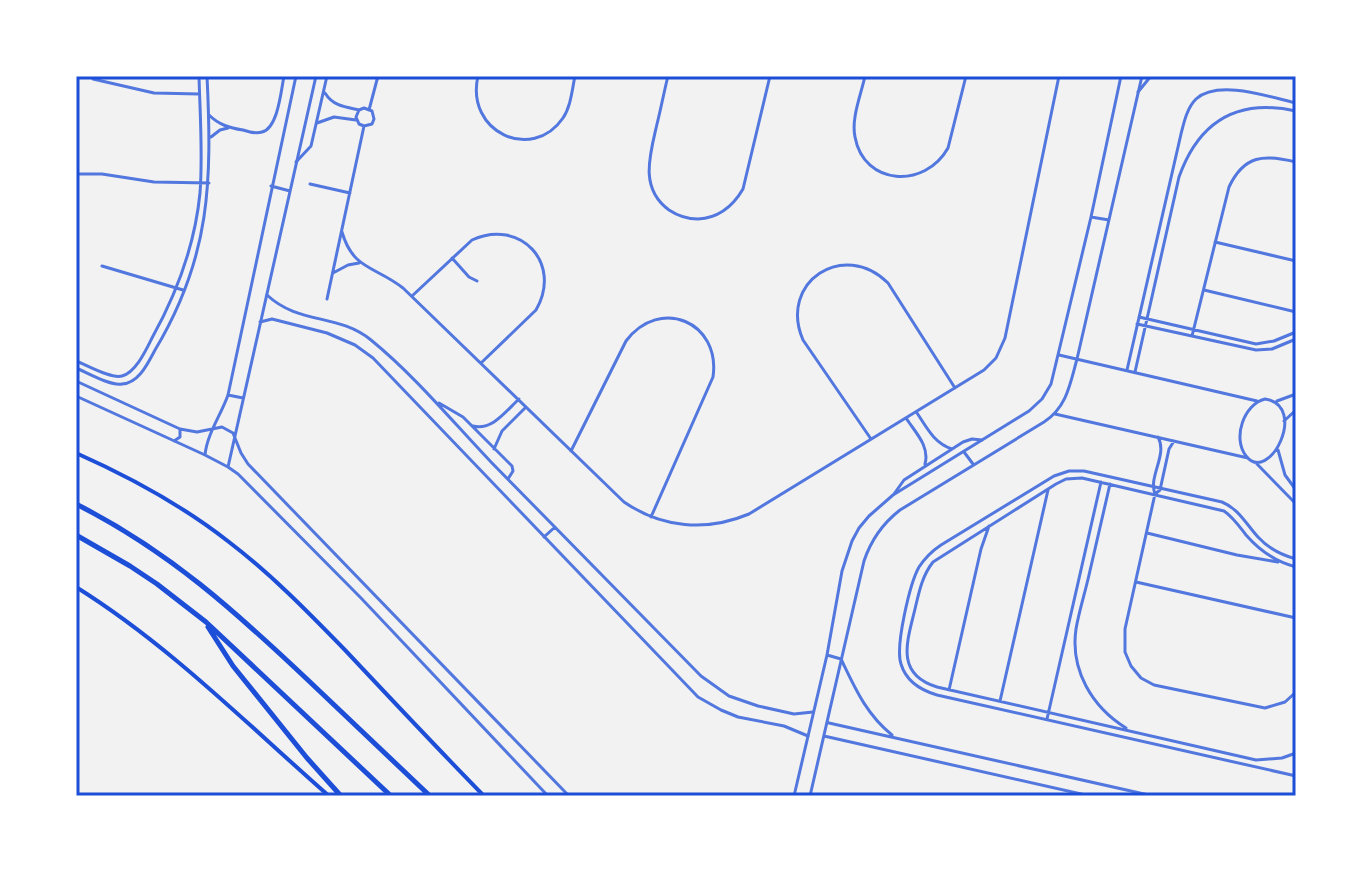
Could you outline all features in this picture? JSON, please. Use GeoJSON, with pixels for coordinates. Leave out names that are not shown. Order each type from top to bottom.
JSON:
{"type":"FeatureCollection","features":[{"type":"Feature","properties":{"kind":"highway"},"geometry":{"type":"LineString","coordinates":[[76,453],[169,500],[248,557],[301,606],[484,796]]}},
{"type":"Feature","properties":{"kind":"highway"},"geometry":{"type":"LineString","coordinates":[[76,504],[139,540],[207,588],[430,796]]}},
{"type":"Feature","properties":{"kind":"highway"},"geometry":{"type":"LineString","coordinates":[[76,535],[148,578],[206,622],[391,796]]}},
{"type":"Feature","properties":{"kind":"highway"},"geometry":{"type":"LineString","coordinates":[[76,587],[166,652],[329,796]]}},
{"type":"Feature","properties":{"kind":"highway"},"geometry":{"type":"LineString","coordinates":[[206,622],[233,666],[341,796]]}},
{"type":"Feature","properties":{"kind":"street"},"geometry":{"type":"LineString","coordinates":[[76,361],[120,376],[128,373],[155,333],[176,288],[192,241],[198,211],[201,183],[199,76]]}},
{"type":"Feature","properties":{"kind":"street"},"geometry":{"type":"LineString","coordinates":[[76,368],[114,384],[134,380],[168,328],[185,291],[201,237],[209,183],[207,76]]}},
{"type":"Feature","properties":{"kind":"street"},"geometry":{"type":"LineString","coordinates":[[209,114],[219,123],[232,128],[262,132],[271,127],[275,118],[284,76]]}},
{"type":"Feature","properties":{"kind":"street"},"geometry":{"type":"LineString","coordinates":[[205,455],[207,443],[228,395],[296,76]]}},
{"type":"Feature","properties":{"kind":"street"},"geometry":{"type":"LineString","coordinates":[[228,467],[316,76]]}},
{"type":"Feature","properties":{"kind":"street"},"geometry":{"type":"LineString","coordinates":[[296,162],[311,146],[327,76]]}},
{"type":"Feature","properties":{"kind":"street"},"geometry":{"type":"LineString","coordinates":[[369,110],[378,76]]}},
{"type":"Feature","properties":{"kind":"street"},"geometry":{"type":"LineString","coordinates":[[478,76],[475,98],[484,119],[502,134],[524,139],[546,133],[556,126],[568,107],[575,76]]}},
{"type":"Feature","properties":{"kind":"street"},"geometry":{"type":"LineString","coordinates":[[668,76],[649,159],[648,177],[654,194],[666,208],[682,216],[700,219],[725,210],[743,189],[770,76]]}},
{"type":"Feature","properties":{"kind":"street"},"geometry":{"type":"LineString","coordinates":[[865,76],[854,127],[857,145],[872,167],[888,175],[906,177],[931,169],[944,156],[966,76]]}},
{"type":"Feature","properties":{"kind":"street"},"geometry":{"type":"LineString","coordinates":[[342,232],[348,249],[359,263],[393,280],[412,296],[624,502],[651,517],[680,525],[720,524],[739,518],[916,412],[988,367],[999,353],[1004,343],[1059,76]]}},
{"type":"Feature","properties":{"kind":"street"},"geometry":{"type":"LineString","coordinates":[[794,796],[827,655],[842,571],[852,541],[869,516],[893,495],[1029,411],[1042,399],[1051,384],[1121,76]]}},
{"type":"Feature","properties":{"kind":"street"},"geometry":{"type":"LineString","coordinates":[[810,796],[864,561],[874,538],[900,510],[1055,414],[1064,402],[1077,359],[1142,76]]}},
{"type":"Feature","properties":{"kind":"street"},"geometry":{"type":"LineString","coordinates":[[1138,92],[1151,76]]}},
{"type":"Feature","properties":{"kind":"street"},"geometry":{"type":"LineString","coordinates":[[93,79],[154,93],[199,94]]}},
{"type":"Feature","properties":{"kind":"street"},"geometry":{"type":"LineString","coordinates":[[317,123],[334,117],[356,120],[364,126],[372,124],[374,119],[373,113],[364,108],[359,110],[336,105],[324,90]]}},
{"type":"Feature","properties":{"kind":"street"},"geometry":{"type":"LineString","coordinates":[[1127,370],[1181,134],[1190,107],[1212,91],[1232,90],[1296,103]]}},
{"type":"Feature","properties":{"kind":"street"},"geometry":{"type":"LineString","coordinates":[[1266,107],[1268,97]]}},
{"type":"Feature","properties":{"kind":"street"},"geometry":{"type":"LineString","coordinates":[[1135,372],[1179,177],[1188,154],[1215,123],[1239,111],[1266,107],[1296,111]]}},
{"type":"Feature","properties":{"kind":"street"},"geometry":{"type":"LineString","coordinates":[[356,120],[359,110]]}},
{"type":"Feature","properties":{"kind":"street"},"geometry":{"type":"LineString","coordinates":[[327,299],[364,126]]}},
{"type":"Feature","properties":{"kind":"street"},"geometry":{"type":"LineString","coordinates":[[210,138],[220,130],[232,128]]}},
{"type":"Feature","properties":{"kind":"street"},"geometry":{"type":"LineString","coordinates":[[1192,336],[1229,187],[1238,171],[1245,164],[1263,157],[1296,162]]}},
{"type":"Feature","properties":{"kind":"street"},"geometry":{"type":"LineString","coordinates":[[77,174],[102,174],[154,182],[209,183]]}},
{"type":"Feature","properties":{"kind":"street"},"geometry":{"type":"LineString","coordinates":[[310,184],[350,193]]}},
{"type":"Feature","properties":{"kind":"street"},"geometry":{"type":"LineString","coordinates":[[271,186],[290,191]]}},
{"type":"Feature","properties":{"kind":"street"},"geometry":{"type":"LineString","coordinates":[[1091,217],[1109,220]]}},
{"type":"Feature","properties":{"kind":"street"},"geometry":{"type":"LineString","coordinates":[[412,296],[475,238],[501,233],[528,245],[541,261],[544,291],[536,310],[481,363]]}},
{"type":"Feature","properties":{"kind":"street"},"geometry":{"type":"LineString","coordinates":[[1215,242],[1296,261]]}},
{"type":"Feature","properties":{"kind":"street"},"geometry":{"type":"LineString","coordinates":[[452,258],[469,277],[477,281]]}},
{"type":"Feature","properties":{"kind":"street"},"geometry":{"type":"LineString","coordinates":[[333,273],[359,263]]}},
{"type":"Feature","properties":{"kind":"street"},"geometry":{"type":"LineString","coordinates":[[871,439],[803,340],[800,331],[797,314],[800,297],[810,281],[823,270],[840,265],[858,265],[882,276],[955,388]]}},
{"type":"Feature","properties":{"kind":"street"},"geometry":{"type":"LineString","coordinates":[[102,266],[185,291]]}},
{"type":"Feature","properties":{"kind":"street"},"geometry":{"type":"LineString","coordinates":[[1204,290],[1296,312]]}},
{"type":"Feature","properties":{"kind":"street"},"geometry":{"type":"LineString","coordinates":[[267,295],[278,305],[297,314],[349,327],[367,337],[432,399],[701,676],[729,696],[758,706],[794,714],[813,712]]}},
{"type":"Feature","properties":{"kind":"street"},"geometry":{"type":"LineString","coordinates":[[1139,317],[1256,344],[1296,332]]}},
{"type":"Feature","properties":{"kind":"street"},"geometry":{"type":"LineString","coordinates":[[571,451],[632,332],[660,318],[680,319],[699,330],[711,346],[715,367],[713,377],[651,517]]}},
{"type":"Feature","properties":{"kind":"street"},"geometry":{"type":"LineString","coordinates":[[260,322],[272,319],[327,333],[355,345],[378,364],[698,697],[738,717],[784,726],[808,736]]}},
{"type":"Feature","properties":{"kind":"street"},"geometry":{"type":"LineString","coordinates":[[1137,324],[1256,350],[1280,347],[1296,339]]}},
{"type":"Feature","properties":{"kind":"street"},"geometry":{"type":"LineString","coordinates":[[378,364],[384,352]]}},
{"type":"Feature","properties":{"kind":"street"},"geometry":{"type":"LineString","coordinates":[[1059,355],[1257,401],[1265,399],[1275,402],[1284,421],[1284,433],[1277,449],[1267,460],[1253,461]]}},
{"type":"Feature","properties":{"kind":"street"},"geometry":{"type":"LineString","coordinates":[[139,360],[146,364]]}},
{"type":"Feature","properties":{"kind":"street"},"geometry":{"type":"LineString","coordinates":[[100,378],[103,372]]}},
{"type":"Feature","properties":{"kind":"street"},"geometry":{"type":"LineString","coordinates":[[120,376],[124,384]]}},
{"type":"Feature","properties":{"kind":"street"},"geometry":{"type":"LineString","coordinates":[[76,381],[180,429],[197,432],[226,428],[235,436],[248,464],[569,796]]}},
{"type":"Feature","properties":{"kind":"street"},"geometry":{"type":"LineString","coordinates":[[1275,402],[1296,394]]}},
{"type":"Feature","properties":{"kind":"street"},"geometry":{"type":"LineString","coordinates":[[228,395],[243,398]]}},
{"type":"Feature","properties":{"kind":"street"},"geometry":{"type":"LineString","coordinates":[[76,396],[205,455],[243,479],[361,598],[548,796]]}},
{"type":"Feature","properties":{"kind":"street"},"geometry":{"type":"LineString","coordinates":[[432,399],[472,425],[512,466],[513,471],[508,479]]}},
{"type":"Feature","properties":{"kind":"street"},"geometry":{"type":"LineString","coordinates":[[472,425],[481,428],[491,425],[519,399]]}},
{"type":"Feature","properties":{"kind":"street"},"geometry":{"type":"LineString","coordinates":[[1248,458],[1242,446],[1242,427],[1246,415],[1257,401]]}},
{"type":"Feature","properties":{"kind":"street"},"geometry":{"type":"LineString","coordinates":[[494,449],[502,431],[527,407]]}},
{"type":"Feature","properties":{"kind":"street"},"geometry":{"type":"LineString","coordinates":[[1284,421],[1296,410]]}},
{"type":"Feature","properties":{"kind":"street"},"geometry":{"type":"LineString","coordinates":[[916,412],[935,440],[952,449]]}},
{"type":"Feature","properties":{"kind":"street"},"geometry":{"type":"LineString","coordinates":[[1055,414],[1248,458],[1266,471],[1296,504]]}},
{"type":"Feature","properties":{"kind":"street"},"geometry":{"type":"LineString","coordinates":[[906,418],[925,446],[927,457],[923,468]]}},
{"type":"Feature","properties":{"kind":"street"},"geometry":{"type":"LineString","coordinates":[[174,441],[180,437],[180,429]]}},
{"type":"Feature","properties":{"kind":"street"},"geometry":{"type":"LineString","coordinates":[[1158,437],[1162,447],[1153,486],[1155,494],[1125,629],[1124,645],[1131,666],[1141,678],[1154,685],[1254,707],[1275,706],[1296,692]]}},
{"type":"Feature","properties":{"kind":"street"},"geometry":{"type":"LineString","coordinates":[[893,495],[902,482],[952,449],[969,439],[982,440]]}},
{"type":"Feature","properties":{"kind":"street"},"geometry":{"type":"LineString","coordinates":[[1155,494],[1161,488],[1169,449],[1174,441]]}},
{"type":"Feature","properties":{"kind":"street"},"geometry":{"type":"LineString","coordinates":[[1277,449],[1285,475],[1296,490]]}},
{"type":"Feature","properties":{"kind":"street"},"geometry":{"type":"LineString","coordinates":[[964,452],[973,464]]}},
{"type":"Feature","properties":{"kind":"street"},"geometry":{"type":"LineString","coordinates":[[1076,470],[1076,477]]}},
{"type":"Feature","properties":{"kind":"street"},"geometry":{"type":"LineString","coordinates":[[1296,559],[1267,545],[1227,504],[1076,470],[1061,473],[933,551],[920,565],[913,583],[898,653],[910,680],[927,692],[1296,776]]}},
{"type":"Feature","properties":{"kind":"street"},"geometry":{"type":"LineString","coordinates":[[1282,563],[1255,545],[1224,511],[1101,482],[1076,477],[1066,479],[939,556],[921,584],[907,644],[907,660],[915,674],[928,684],[949,690],[1256,760],[1282,758],[1296,753]]}},
{"type":"Feature","properties":{"kind":"street"},"geometry":{"type":"LineString","coordinates":[[1047,719],[1101,482]]}},
{"type":"Feature","properties":{"kind":"street"},"geometry":{"type":"LineString","coordinates":[[1110,484],[1076,628],[1076,656],[1085,686],[1103,711],[1129,730]]}},
{"type":"Feature","properties":{"kind":"street"},"geometry":{"type":"LineString","coordinates":[[1000,701],[1048,488]]}},
{"type":"Feature","properties":{"kind":"street"},"geometry":{"type":"LineString","coordinates":[[1006,506],[1010,512]]}},
{"type":"Feature","properties":{"kind":"street"},"geometry":{"type":"LineString","coordinates":[[997,511],[1002,517]]}},
{"type":"Feature","properties":{"kind":"street"},"geometry":{"type":"LineString","coordinates":[[949,690],[989,526]]}},
{"type":"Feature","properties":{"kind":"street"},"geometry":{"type":"LineString","coordinates":[[544,537],[555,527]]}},
{"type":"Feature","properties":{"kind":"street"},"geometry":{"type":"LineString","coordinates":[[1147,533],[1296,567]]}},
{"type":"Feature","properties":{"kind":"street"},"geometry":{"type":"LineString","coordinates":[[971,536],[981,549]]}},
{"type":"Feature","properties":{"kind":"street"},"geometry":{"type":"LineString","coordinates":[[1136,582],[1296,618]]}},
{"type":"Feature","properties":{"kind":"street"},"geometry":{"type":"LineString","coordinates":[[1068,626],[1076,628]]}},
{"type":"Feature","properties":{"kind":"street"},"geometry":{"type":"LineString","coordinates":[[827,655],[841,659],[860,699],[895,737]]}},
{"type":"Feature","properties":{"kind":"street"},"geometry":{"type":"LineString","coordinates":[[827,722],[1153,796]]}},
{"type":"Feature","properties":{"kind":"street"},"geometry":{"type":"LineString","coordinates":[[824,736],[1090,796]]}},
{"type":"Feature","properties":{"kind":"street"},"geometry":{"type":"LineString","coordinates":[[1193,753],[1194,746]]}}]}
